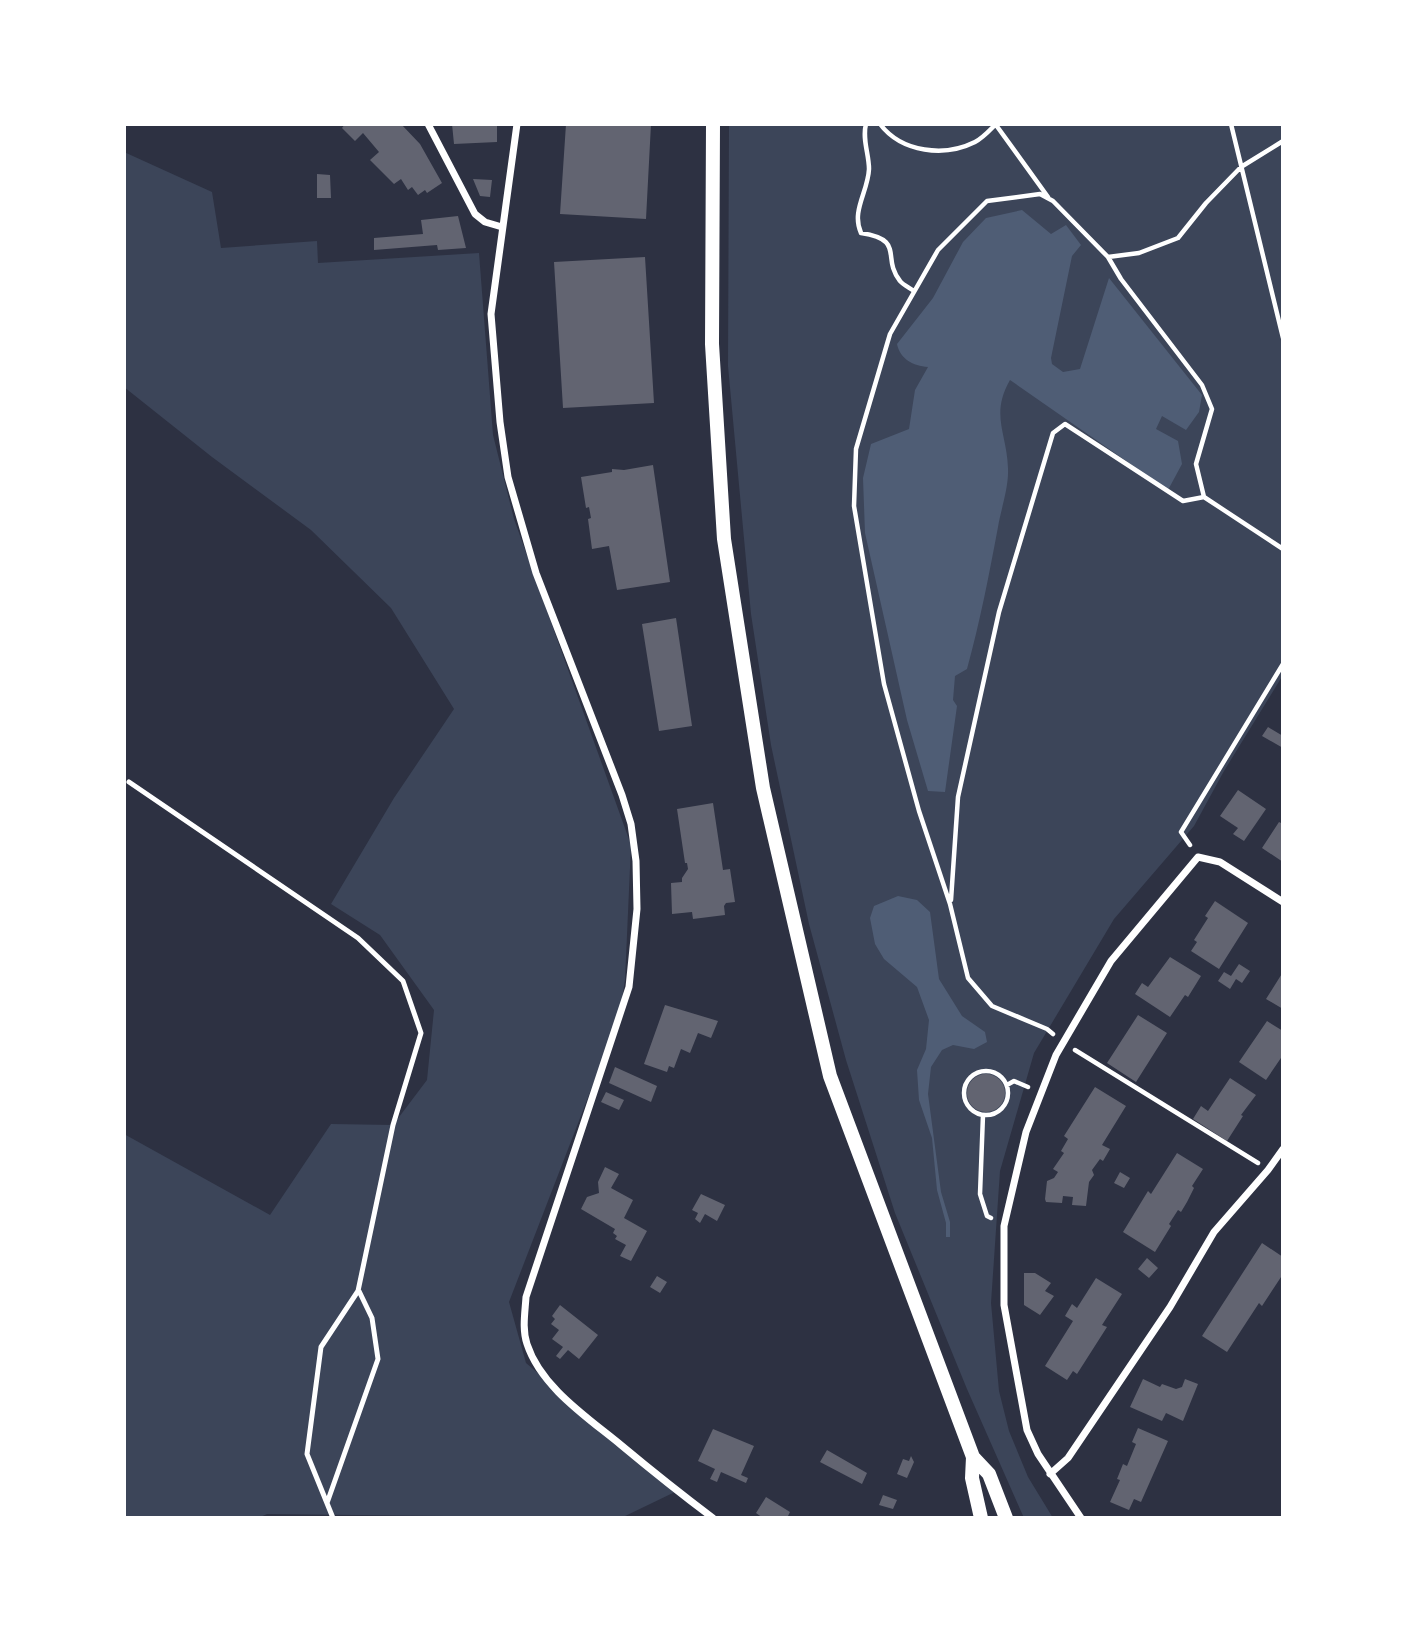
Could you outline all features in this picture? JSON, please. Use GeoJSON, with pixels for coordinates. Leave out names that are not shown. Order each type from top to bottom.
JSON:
{"type":"FeatureCollection","features":[{"type":"Feature","properties":{"kind":"main road"},"geometry":{"type":"LineString","coordinates":[[713,124],[712,344],[724,539],[763,788],[830,1076],[973,1457],[989,1474],[1006,1518]]}},
{"type":"Feature","properties":{"kind":"main road"},"geometry":{"type":"LineString","coordinates":[[973,1457],[972,1478],[981,1518]]}},
{"type":"Feature","properties":{"kind":"street"},"geometry":{"type":"LineString","coordinates":[[428,124],[475,214],[485,222],[502,226]]}},
{"type":"Feature","properties":{"kind":"street"},"geometry":{"type":"LineString","coordinates":[[517,124],[491,314],[500,422],[508,477],[536,573],[631,824],[636,861],[637,909],[629,987],[526,1297],[524,1326],[527,1344],[537,1366],[574,1406],[713,1518]]}},
{"type":"Feature","properties":{"kind":"street"},"geometry":{"type":"LineString","coordinates":[[1081,1518],[1050,1474],[1027,1430],[1004,1305],[1004,1226],[1026,1132],[1040,1092],[1064,1042],[1111,961],[1198,857],[1220,862],[1283,902]]}},
{"type":"Feature","properties":{"kind":"street"},"geometry":{"type":"LineString","coordinates":[[1050,1474],[1068,1458],[1170,1307],[1214,1232],[1283,1149]]}},
{"type":"Feature","properties":{"kind":"lane"},"geometry":{"type":"LineString","coordinates":[[128,782],[358,938],[403,981],[421,1033],[393,1125],[358,1291],[321,1348],[307,1454],[333,1518]]}},
{"type":"Feature","properties":{"kind":"lane"},"geometry":{"type":"LineString","coordinates":[[327,1503],[378,1359],[372,1318],[358,1291]]}},
{"type":"Feature","properties":{"kind":"path"},"geometry":{"type":"LineString","coordinates":[[866,124],[864,132],[869,169],[856,221],[861,233],[879,236],[890,245],[900,281],[914,291]]}},
{"type":"Feature","properties":{"kind":"path"},"geometry":{"type":"LineString","coordinates":[[880,124],[905,144],[929,151],[954,150],[977,141],[996,125],[1048,198],[1108,257],[1121,279],[1202,385],[1212,409],[1196,464],[1204,497],[1283,549]]}},
{"type":"Feature","properties":{"kind":"path"},"geometry":{"type":"LineString","coordinates":[[1231,124],[1283,338]]}},
{"type":"Feature","properties":{"kind":"path"},"geometry":{"type":"LineString","coordinates":[[1108,257],[1139,253],[1178,237],[1241,167],[1283,141]]}},
{"type":"Feature","properties":{"kind":"path"},"geometry":{"type":"LineString","coordinates":[[1048,198],[1040,194],[988,201],[938,250],[890,334],[856,449],[854,506],[884,684],[919,811],[950,904],[968,978],[992,1006],[1047,1029],[1268,1170]]}},
{"type":"Feature","properties":{"kind":"path"},"geometry":{"type":"LineString","coordinates":[[950,904],[961,784],[999,612],[1053,433],[1065,424],[1183,501],[1204,497]]}},
{"type":"Feature","properties":{"kind":"path"},"geometry":{"type":"LineString","coordinates":[[1198,857],[1181,831],[1283,664]]}},
{"type":"Feature","properties":{"kind":"path"},"geometry":{"type":"LineString","coordinates":[[994,1072],[1007,1084],[1006,1102],[1001,1110],[993,1115],[984,1115],[968,1106],[964,1098],[964,1088],[975,1074],[994,1072]]}},
{"type":"Feature","properties":{"kind":"path"},"geometry":{"type":"LineString","coordinates":[[1007,1084],[1014,1081],[1040,1092]]}},
{"type":"Feature","properties":{"kind":"path"},"geometry":{"type":"LineString","coordinates":[[984,1115],[980,1194],[987,1216],[1004,1226]]}},
{"type":"Feature","properties":{"kind":"shaded area"},"geometry":{"type":"Polygon","coordinates":[[[729,124],[1283,124],[1283,675],[1194,826],[1114,919],[1034,1053],[1000,1171],[991,1303],[999,1391],[1009,1431],[1028,1477],[1053,1518],[1024,1518],[967,1389],[895,1213],[846,1060],[809,924],[771,745],[751,614],[728,366],[729,124]]]}},
{"type":"Feature","properties":{"kind":"shaded area"},"geometry":{"type":"Polygon","coordinates":[[[124,152],[212,192],[221,248],[317,241],[318,263],[479,253],[493,435],[514,519],[631,845],[625,980],[619,1017],[509,1302],[526,1363],[677,1491],[621,1518],[267,1514],[258,1518],[124,1518],[124,1134],[270,1215],[331,1124],[393,1125],[427,1080],[434,1010],[380,935],[331,904],[394,798],[454,709],[391,608],[311,530],[212,457],[124,387],[124,152]]]}},
{"type":"Feature","properties":{"kind":"shaded area"},"geometry":{"type":"Polygon","coordinates":[[[1022,210],[1051,234],[1066,225],[1081,245],[1072,256],[1052,364],[1063,372],[1080,369],[1109,278],[1202,395],[1199,412],[1186,430],[1162,416],[1156,429],[1178,441],[1182,464],[1168,490],[1010,380],[1004,392],[1000,414],[1008,468],[1006,490],[967,669],[955,676],[953,700],[957,706],[945,792],[928,791],[907,720],[865,533],[863,478],[871,444],[909,429],[915,390],[928,367],[908,361],[897,344],[933,298],[963,242],[986,218],[1022,210]]]}},
{"type":"Feature","properties":{"kind":"shaded area"},"geometry":{"type":"Polygon","coordinates":[[[898,896],[917,900],[930,912],[939,979],[962,1016],[985,1032],[987,1042],[974,1049],[953,1045],[942,1050],[931,1067],[928,1094],[941,1192],[950,1222],[950,1237],[946,1237],[946,1223],[937,1190],[932,1138],[919,1100],[917,1070],[926,1049],[929,1020],[917,987],[884,959],[875,944],[870,918],[874,906],[898,896]]]}},
{"type":"Feature","properties":{"kind":"building"},"geometry":{"type":"Polygon","coordinates":[[[345,124],[401,124],[420,144],[442,183],[427,193],[425,190],[418,195],[412,187],[408,190],[401,179],[394,184],[370,160],[379,152],[363,133],[355,141],[342,128],[345,124]]]}},
{"type":"Feature","properties":{"kind":"building"},"geometry":{"type":"Polygon","coordinates":[[[452,124],[497,124],[497,142],[454,144],[452,124]]]}},
{"type":"Feature","properties":{"kind":"building"},"geometry":{"type":"Polygon","coordinates":[[[566,124],[651,124],[646,219],[560,214],[566,124]]]}},
{"type":"Feature","properties":{"kind":"building"},"geometry":{"type":"Polygon","coordinates":[[[317,174],[330,175],[331,198],[317,198],[317,174]]]}},
{"type":"Feature","properties":{"kind":"building"},"geometry":{"type":"Polygon","coordinates":[[[473,179],[492,180],[490,197],[480,196],[473,179]]]}},
{"type":"Feature","properties":{"kind":"building"},"geometry":{"type":"Polygon","coordinates":[[[458,216],[466,248],[438,250],[437,245],[374,250],[374,238],[423,234],[421,220],[458,216]]]}},
{"type":"Feature","properties":{"kind":"building"},"geometry":{"type":"Polygon","coordinates":[[[645,257],[654,403],[563,408],[554,262],[645,257]]]}},
{"type":"Feature","properties":{"kind":"building"},"geometry":{"type":"Polygon","coordinates":[[[653,465],[670,582],[617,590],[609,546],[592,549],[588,519],[591,518],[589,507],[586,508],[581,477],[612,472],[612,469],[624,470],[653,465]]]}},
{"type":"Feature","properties":{"kind":"building"},"geometry":{"type":"Polygon","coordinates":[[[676,618],[692,726],[659,731],[642,624],[676,618]]]}},
{"type":"Feature","properties":{"kind":"building"},"geometry":{"type":"Polygon","coordinates":[[[1268,727],[1283,736],[1283,748],[1262,736],[1268,727]]]}},
{"type":"Feature","properties":{"kind":"building"},"geometry":{"type":"Polygon","coordinates":[[[1238,790],[1266,809],[1244,841],[1233,834],[1238,828],[1220,816],[1238,790]]]}},
{"type":"Feature","properties":{"kind":"building"},"geometry":{"type":"Polygon","coordinates":[[[713,803],[723,870],[730,869],[735,902],[726,903],[725,915],[693,919],[692,912],[672,914],[671,883],[682,882],[688,869],[677,809],[713,803]]]}},
{"type":"Feature","properties":{"kind":"building"},"geometry":{"type":"Polygon","coordinates":[[[1279,822],[1283,824],[1283,862],[1262,848],[1279,822]]]}},
{"type":"Feature","properties":{"kind":"building"},"geometry":{"type":"Polygon","coordinates":[[[1215,901],[1248,923],[1219,969],[1191,951],[1197,942],[1194,940],[1208,918],[1205,916],[1215,901]]]}},
{"type":"Feature","properties":{"kind":"building"},"geometry":{"type":"Polygon","coordinates":[[[1170,957],[1201,976],[1188,997],[1185,995],[1170,1017],[1135,994],[1142,983],[1148,987],[1170,957]]]}},
{"type":"Feature","properties":{"kind":"building"},"geometry":{"type":"Polygon","coordinates":[[[1239,964],[1250,971],[1242,983],[1236,979],[1230,989],[1218,981],[1224,972],[1231,976],[1239,964]]]}},
{"type":"Feature","properties":{"kind":"building"},"geometry":{"type":"Polygon","coordinates":[[[1283,972],[1283,1009],[1266,999],[1283,972]]]}},
{"type":"Feature","properties":{"kind":"building"},"geometry":{"type":"Polygon","coordinates":[[[665,1005],[718,1021],[711,1038],[698,1033],[690,1053],[681,1049],[674,1068],[669,1066],[667,1072],[644,1064],[665,1005]]]}},
{"type":"Feature","properties":{"kind":"building"},"geometry":{"type":"Polygon","coordinates":[[[1138,1015],[1167,1033],[1136,1082],[1107,1063],[1138,1015]]]}},
{"type":"Feature","properties":{"kind":"building"},"geometry":{"type":"Polygon","coordinates":[[[1267,1021],[1283,1031],[1283,1055],[1266,1080],[1239,1062],[1267,1021]]]}},
{"type":"Feature","properties":{"kind":"building"},"geometry":{"type":"Polygon","coordinates":[[[615,1067],[657,1086],[651,1102],[609,1083],[615,1067]]]}},
{"type":"Feature","properties":{"kind":"building"},"geometry":{"type":"Polygon","coordinates":[[[986,1074],[1000,1079],[1005,1093],[1000,1107],[986,1112],[972,1107],[967,1093],[972,1079],[986,1074]]]}},
{"type":"Feature","properties":{"kind":"building"},"geometry":{"type":"Polygon","coordinates":[[[1230,1078],[1256,1095],[1227,1141],[1193,1119],[1201,1106],[1208,1111],[1230,1078]]]}},
{"type":"Feature","properties":{"kind":"building"},"geometry":{"type":"Polygon","coordinates":[[[1095,1087],[1126,1106],[1102,1145],[1110,1149],[1103,1161],[1100,1159],[1092,1170],[1094,1175],[1089,1182],[1086,1206],[1072,1205],[1073,1197],[1063,1196],[1062,1203],[1046,1202],[1047,1181],[1054,1178],[1058,1172],[1053,1169],[1064,1153],[1061,1151],[1068,1139],[1064,1136],[1095,1087]]]}},
{"type":"Feature","properties":{"kind":"building"},"geometry":{"type":"Polygon","coordinates":[[[606,1092],[624,1100],[619,1110],[601,1102],[606,1092]]]}},
{"type":"Feature","properties":{"kind":"building"},"geometry":{"type":"Polygon","coordinates":[[[1177,1153],[1203,1169],[1192,1186],[1194,1188],[1187,1202],[1169,1224],[1171,1226],[1155,1252],[1123,1232],[1148,1191],[1151,1194],[1177,1153]]]}},
{"type":"Feature","properties":{"kind":"building"},"geometry":{"type":"Polygon","coordinates":[[[605,1167],[619,1174],[611,1188],[633,1200],[624,1218],[647,1231],[631,1261],[620,1256],[626,1245],[615,1239],[615,1229],[581,1209],[587,1197],[599,1193],[598,1182],[605,1167]]]}},
{"type":"Feature","properties":{"kind":"building"},"geometry":{"type":"Polygon","coordinates":[[[1120,1172],[1130,1178],[1124,1188],[1114,1183],[1120,1172]]]}},
{"type":"Feature","properties":{"kind":"building"},"geometry":{"type":"Polygon","coordinates":[[[701,1194],[725,1205],[717,1221],[705,1214],[700,1223],[695,1219],[698,1213],[692,1210],[701,1194]]]}},
{"type":"Feature","properties":{"kind":"building"},"geometry":{"type":"Polygon","coordinates":[[[1262,1243],[1283,1257],[1283,1274],[1262,1306],[1259,1303],[1227,1352],[1202,1336],[1262,1243]]]}},
{"type":"Feature","properties":{"kind":"building"},"geometry":{"type":"Polygon","coordinates":[[[1147,1258],[1158,1268],[1149,1278],[1138,1269],[1147,1258]]]}},
{"type":"Feature","properties":{"kind":"building"},"geometry":{"type":"Polygon","coordinates":[[[1024,1273],[1035,1273],[1051,1283],[1045,1291],[1054,1296],[1040,1315],[1024,1305],[1024,1273]]]}},
{"type":"Feature","properties":{"kind":"building"},"geometry":{"type":"Polygon","coordinates":[[[657,1276],[667,1282],[660,1293],[650,1287],[657,1276]]]}},
{"type":"Feature","properties":{"kind":"building"},"geometry":{"type":"Polygon","coordinates":[[[1096,1278],[1122,1294],[1102,1325],[1107,1327],[1077,1374],[1073,1371],[1067,1380],[1045,1366],[1073,1321],[1065,1316],[1072,1304],[1077,1308],[1096,1278]]]}},
{"type":"Feature","properties":{"kind":"building"},"geometry":{"type":"Polygon","coordinates":[[[560,1305],[598,1335],[579,1359],[568,1350],[560,1359],[556,1356],[563,1347],[552,1339],[559,1330],[551,1324],[555,1319],[552,1316],[560,1305]]]}},
{"type":"Feature","properties":{"kind":"building"},"geometry":{"type":"Polygon","coordinates":[[[1143,1379],[1160,1387],[1162,1384],[1176,1389],[1182,1387],[1185,1379],[1198,1384],[1183,1421],[1166,1413],[1162,1421],[1130,1407],[1143,1379]]]}},
{"type":"Feature","properties":{"kind":"building"},"geometry":{"type":"Polygon","coordinates":[[[1138,1428],[1168,1441],[1141,1502],[1134,1499],[1129,1510],[1110,1502],[1120,1480],[1117,1479],[1123,1464],[1127,1466],[1136,1444],[1132,1442],[1138,1428]]]}},
{"type":"Feature","properties":{"kind":"building"},"geometry":{"type":"Polygon","coordinates":[[[713,1429],[754,1446],[741,1475],[748,1478],[746,1483],[721,1472],[717,1482],[710,1479],[715,1469],[698,1461],[713,1429]]]}},
{"type":"Feature","properties":{"kind":"building"},"geometry":{"type":"Polygon","coordinates":[[[827,1450],[867,1473],[862,1484],[820,1462],[827,1450]]]}},
{"type":"Feature","properties":{"kind":"building"},"geometry":{"type":"Polygon","coordinates":[[[911,1456],[914,1462],[907,1478],[897,1474],[903,1459],[909,1461],[911,1456]]]}},
{"type":"Feature","properties":{"kind":"building"},"geometry":{"type":"Polygon","coordinates":[[[883,1495],[897,1500],[893,1509],[879,1505],[883,1495]]]}},
{"type":"Feature","properties":{"kind":"building"},"geometry":{"type":"Polygon","coordinates":[[[766,1497],[790,1512],[787,1518],[763,1518],[756,1513],[766,1497]]]}}]}
